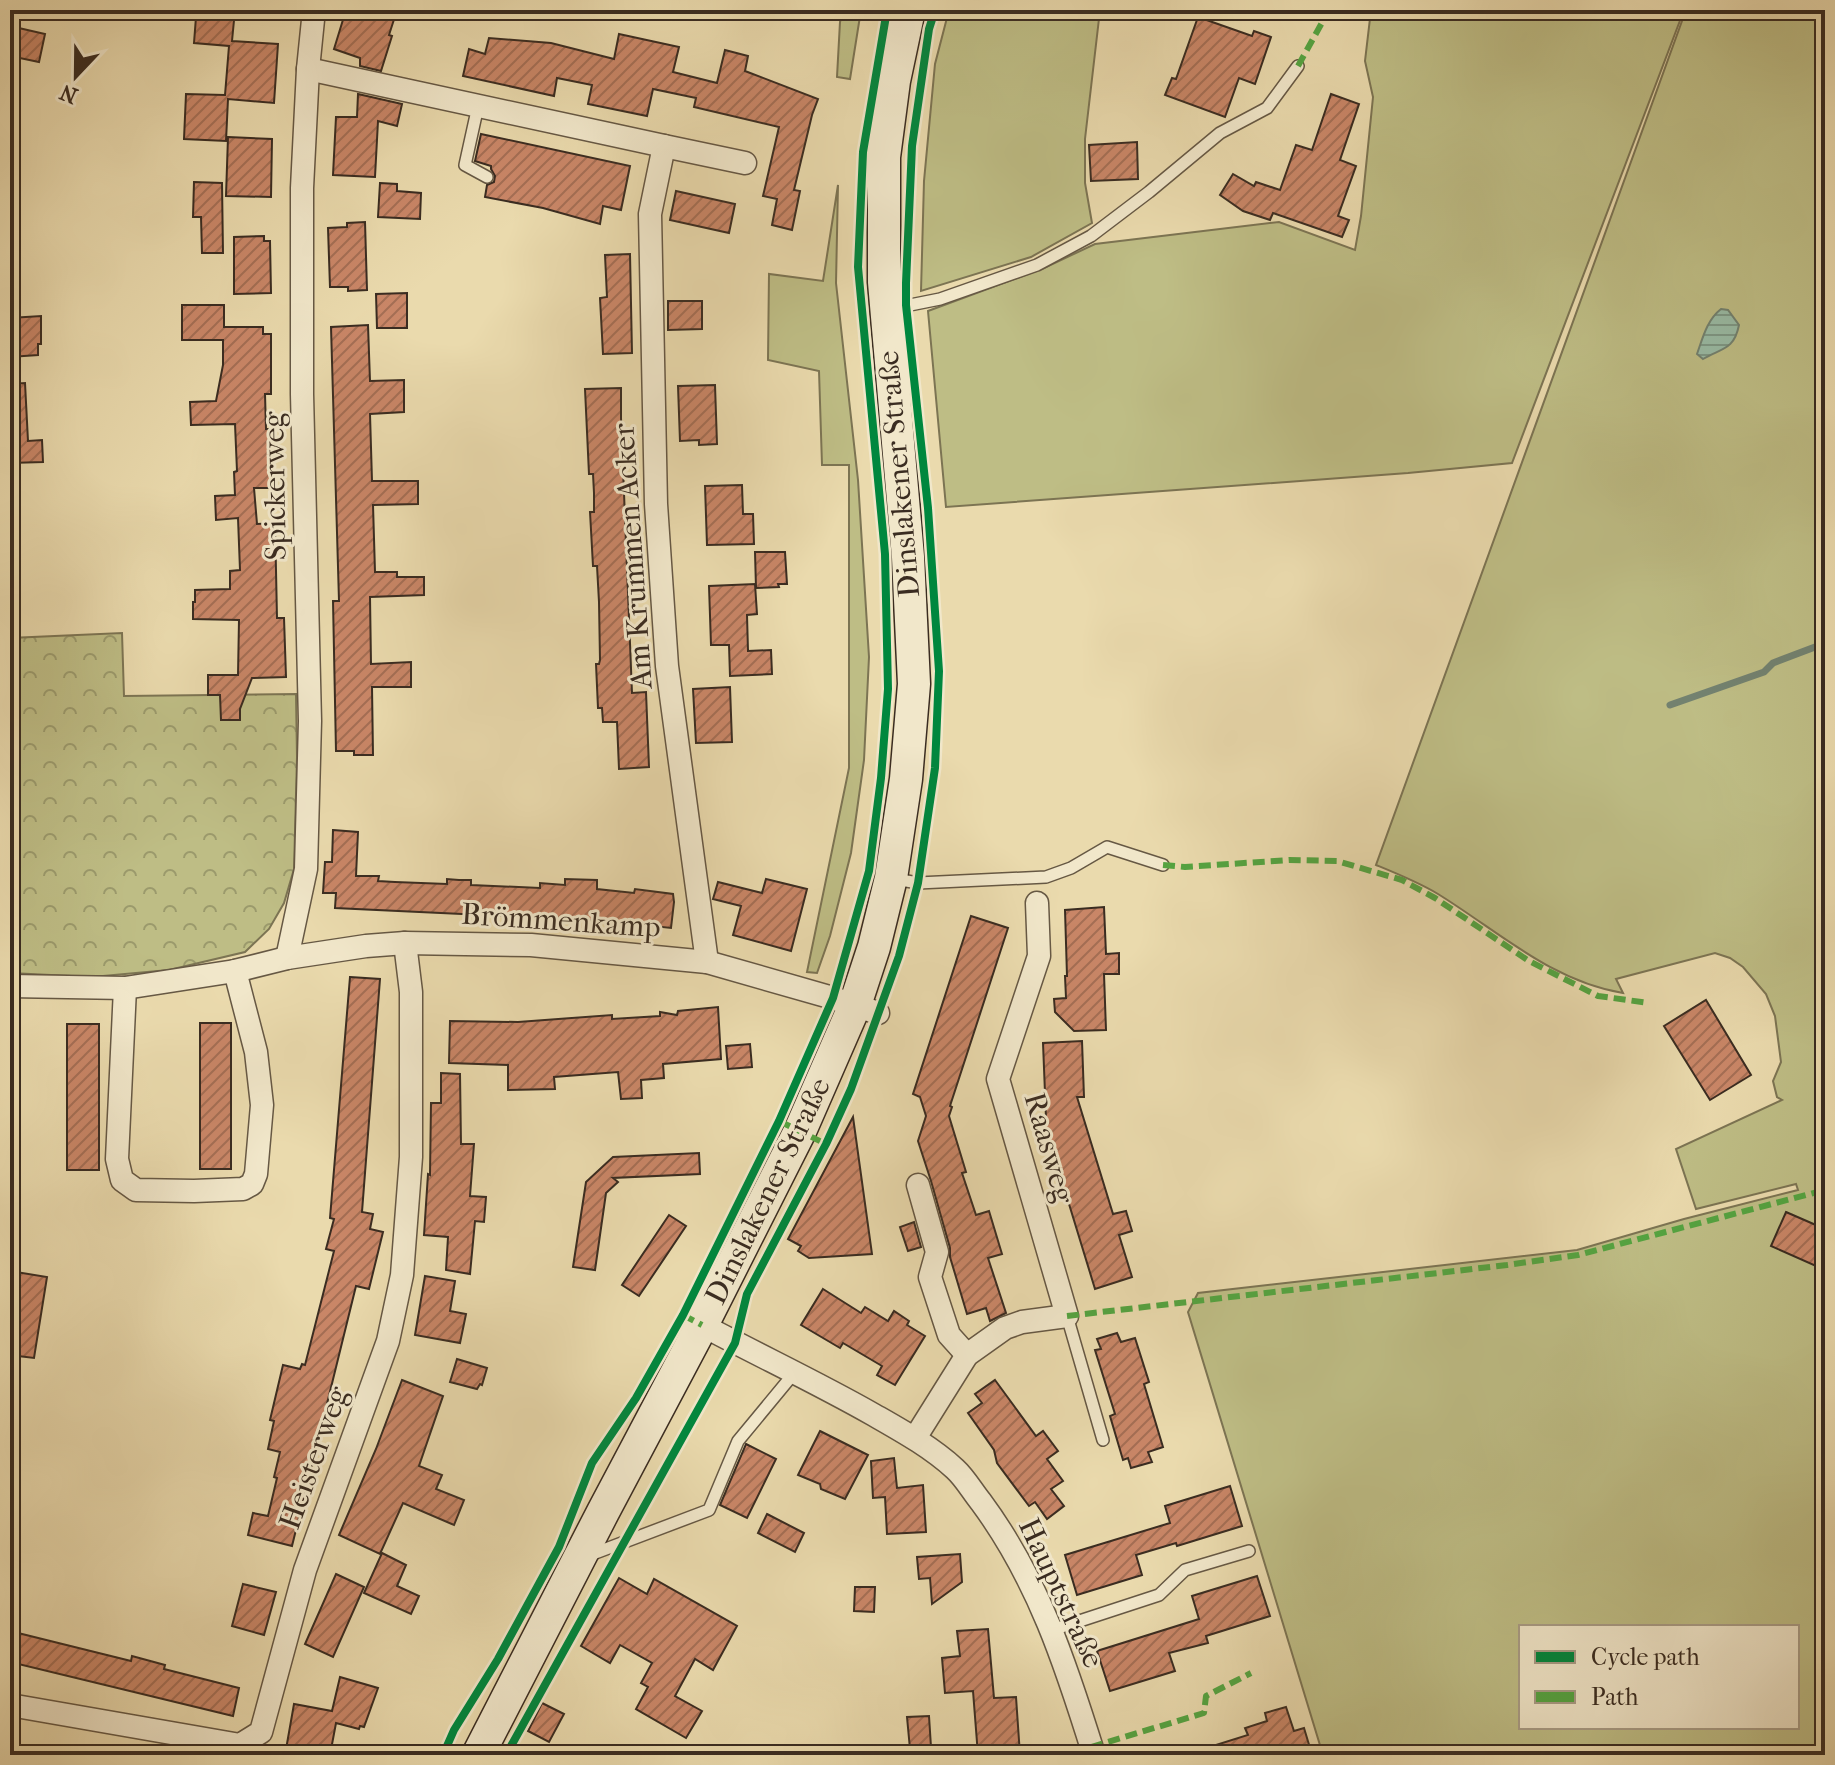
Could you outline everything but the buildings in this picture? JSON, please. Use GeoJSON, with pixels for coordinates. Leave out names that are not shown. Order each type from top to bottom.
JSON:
{"type":"FeatureCollection","features":[{"type":"Feature","properties":{"kind":"main road","name":"Dinslakener Straße"},"geometry":{"type":"LineString","coordinates":[[478,1755],[800,1131],[867,1009],[874,947],[891,878],[906,779],[914,684],[908,557],[886,310],[884,157],[894,81],[909,10]]}},
{"type":"Feature","properties":{"kind":"street","name":"Spickerweg"},"geometry":{"type":"LineString","coordinates":[[287,958],[306,869],[309,780],[302,394],[302,188],[314,10]]}},
{"type":"Feature","properties":{"kind":"street"},"geometry":{"type":"LineString","coordinates":[[308,69],[745,163]]}},
{"type":"Feature","properties":{"kind":"street","name":"Am Krummen Acker"},"geometry":{"type":"LineString","coordinates":[[664,146],[650,214],[656,504],[667,666],[707,962]]}},
{"type":"Feature","properties":{"kind":"street","name":"Raasweg"},"geometry":{"type":"LineString","coordinates":[[1037,903],[1039,956],[998,1079],[1067,1316]]}},
{"type":"Feature","properties":{"kind":"street","name":"Brömmenkamp"},"geometry":{"type":"LineString","coordinates":[[10,986],[125,988],[366,946],[405,943],[531,945],[707,962],[867,1009]]}},
{"type":"Feature","properties":{"kind":"street","name":"Heisterweg"},"geometry":{"type":"LineString","coordinates":[[10,1705],[240,1745],[261,1732],[305,1570],[388,1341],[402,1275],[411,1157],[411,992],[405,943]]}},
{"type":"Feature","properties":{"kind":"street"},"geometry":{"type":"LineString","coordinates":[[125,988],[117,1159],[122,1180],[136,1190],[243,1189],[252,1184],[256,1174],[262,1105],[256,1052],[235,971]]}},
{"type":"Feature","properties":{"kind":"street"},"geometry":{"type":"LineString","coordinates":[[918,1185],[937,1252],[930,1277],[949,1335],[967,1355]]}},
{"type":"Feature","properties":{"kind":"street"},"geometry":{"type":"LineString","coordinates":[[915,1438],[967,1355],[1005,1328],[1022,1322],[1067,1316]]}},
{"type":"Feature","properties":{"kind":"street","name":"Hauptstraße"},"geometry":{"type":"LineString","coordinates":[[702,1325],[915,1438],[956,1470],[1001,1529],[1028,1579],[1068,1669],[1094,1755]]}},
{"type":"Feature","properties":{"kind":"lane"},"geometry":{"type":"LineString","coordinates":[[886,310],[940,299],[1037,265],[1091,236],[1220,133],[1267,108],[1298,66]]}},
{"type":"Feature","properties":{"kind":"lane"},"geometry":{"type":"LineString","coordinates":[[478,106],[465,165],[487,177]]}},
{"type":"Feature","properties":{"kind":"lane"},"geometry":{"type":"LineString","coordinates":[[891,878],[918,883],[1046,877],[1071,868],[1107,847],[1163,865]]}},
{"type":"Feature","properties":{"kind":"lane"},"geometry":{"type":"LineString","coordinates":[[1067,1316],[1103,1440]]}},
{"type":"Feature","properties":{"kind":"lane"},"geometry":{"type":"LineString","coordinates":[[579,1558],[709,1510],[738,1441],[795,1372]]}},
{"type":"Feature","properties":{"kind":"lane"},"geometry":{"type":"LineString","coordinates":[[1052,1630],[1159,1595],[1185,1570],[1249,1551]]}},
{"type":"Feature","properties":{"kind":"green space"},"geometry":{"type":"Polygon","coordinates":[[[844,10],[861,10],[850,79],[837,77],[840,22],[844,10]]]}},
{"type":"Feature","properties":{"kind":"green space"},"geometry":{"type":"Polygon","coordinates":[[[949,10],[1100,10],[1085,139],[1085,183],[1092,223],[1031,257],[921,291],[924,181],[935,64],[949,10]]]}},
{"type":"Feature","properties":{"kind":"green space"},"geometry":{"type":"Polygon","coordinates":[[[1371,10],[1684,10],[1512,463],[946,507],[928,311],[1044,268],[1095,244],[1279,222],[1355,250],[1373,97],[1365,61],[1371,10]]]}},
{"type":"Feature","properties":{"kind":"green space"},"geometry":{"type":"Polygon","coordinates":[[[1686,10],[1825,10],[1825,1755],[1323,1755],[1188,1312],[1198,1293],[1577,1250],[1798,1190],[1796,1184],[1696,1209],[1676,1149],[1782,1100],[1777,1097],[1773,1081],[1781,1062],[1775,1016],[1766,994],[1743,967],[1715,953],[1616,979],[1623,993],[1597,987],[1572,978],[1526,953],[1415,882],[1376,865],[1686,10]]]}},
{"type":"Feature","properties":{"kind":"green space"},"geometry":{"type":"Polygon","coordinates":[[[838,185],[836,283],[858,480],[869,657],[864,760],[851,853],[830,936],[817,973],[807,972],[849,768],[849,465],[822,465],[819,371],[768,360],[769,274],[823,281],[838,185]]]}},
{"type":"Feature","properties":{"kind":"green space"},"geometry":{"type":"Polygon","coordinates":[[[122,633],[124,696],[296,694],[294,869],[284,903],[269,929],[245,952],[169,970],[92,977],[10,973],[10,638],[122,633]]]}},
{"type":"Feature","properties":{"kind":"shaded area"},"geometry":{"type":"Polygon","coordinates":[[[1721,309],[1728,310],[1739,325],[1737,333],[1730,344],[1703,359],[1697,354],[1701,341],[1721,309]]]}},
{"type":"Feature","properties":{"kind":"waterway"},"geometry":{"type":"LineString","coordinates":[[1670,705],[1764,672],[1773,663],[1815,647]]}},
{"type":"Feature","properties":{"kind":"marked path"},"geometry":{"type":"LineString","coordinates":[[1298,66],[1329,10]]}},
{"type":"Feature","properties":{"kind":"marked path"},"geometry":{"type":"LineString","coordinates":[[1163,865],[1185,867],[1289,860],[1337,861],[1402,880],[1435,898],[1529,961],[1598,996],[1649,1003]]}},
{"type":"Feature","properties":{"kind":"marked path"},"geometry":{"type":"LineString","coordinates":[[779,1121],[826,1144]]}},
{"type":"Feature","properties":{"kind":"marked path"},"geometry":{"type":"LineString","coordinates":[[1067,1316],[1578,1255],[1825,1190]]}},
{"type":"Feature","properties":{"kind":"marked path"},"geometry":{"type":"LineString","coordinates":[[683,1315],[702,1325]]}},
{"type":"Feature","properties":{"kind":"marked path"},"geometry":{"type":"LineString","coordinates":[[1091,1747],[1204,1713],[1206,1696],[1251,1673]]}},
{"type":"Feature","properties":{"kind":"cycle path"},"geometry":{"type":"LineString","coordinates":[[443,1755],[454,1730],[498,1659],[559,1547],[592,1463],[636,1398],[683,1315],[779,1121],[833,998],[869,871],[888,689],[885,554],[858,267],[863,152],[887,10]]}},
{"type":"Feature","properties":{"kind":"cycle path"},"geometry":{"type":"LineString","coordinates":[[506,1755],[735,1343],[747,1294],[826,1144],[851,1089],[899,956],[918,883],[935,768],[939,671],[928,508],[906,283],[912,146],[929,29],[935,10]]}}]}
